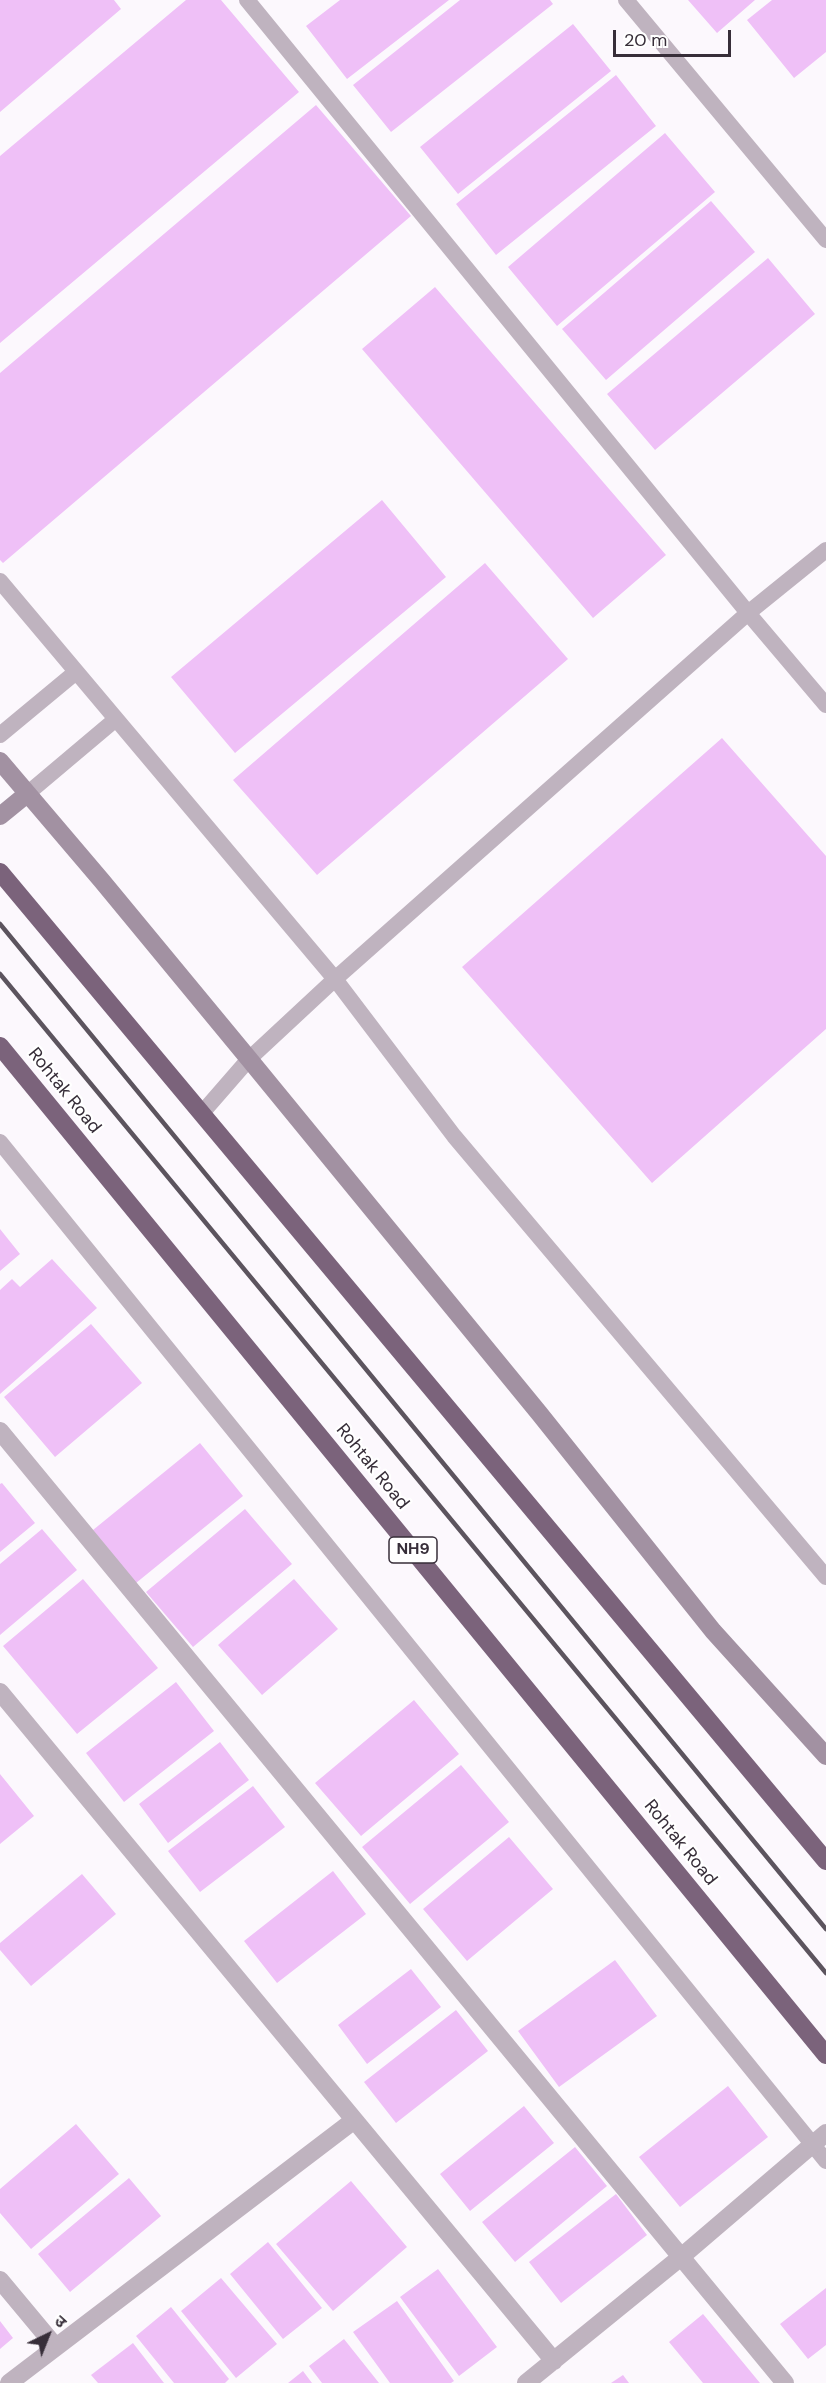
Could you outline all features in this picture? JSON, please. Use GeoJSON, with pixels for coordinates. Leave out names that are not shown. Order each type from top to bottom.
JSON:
{"type":"FeatureCollection","features":[{"type":"Feature","properties":{"kind":"highway"},"geometry":{"type":"LineString","coordinates":[[0,872],[826,1861]]}},
{"type":"Feature","properties":{"kind":"highway","name":"Rohtak Road"},"geometry":{"type":"LineString","coordinates":[[0,1046],[826,2055]]}},
{"type":"Feature","properties":{"kind":"street"},"geometry":{"type":"LineString","coordinates":[[0,761],[249,1059],[539,1413],[713,1631],[826,1756]]}},
{"type":"Feature","properties":{"kind":"street"},"geometry":{"type":"LineString","coordinates":[[0,816],[27,794]]}},
{"type":"Feature","properties":{"kind":"street"},"geometry":{"type":"LineString","coordinates":[[0,1431],[784,2383]]}},
{"type":"Feature","properties":{"kind":"street"},"geometry":{"type":"LineString","coordinates":[[0,1692],[554,2361]]}},
{"type":"Feature","properties":{"kind":"street"},"geometry":{"type":"LineString","coordinates":[[9,2383],[353,2121]]}},
{"type":"Feature","properties":{"kind":"street"},"geometry":{"type":"LineString","coordinates":[[526,2383],[681,2257],[819,2138]]}},
{"type":"Feature","properties":{"kind":"street"},"geometry":{"type":"LineString","coordinates":[[0,2280],[56,2346]]}},
{"type":"Feature","properties":{"kind":"lane"},"geometry":{"type":"LineString","coordinates":[[248,0],[748,613],[826,705]]}},
{"type":"Feature","properties":{"kind":"lane"},"geometry":{"type":"LineString","coordinates":[[626,0],[826,240]]}},
{"type":"Feature","properties":{"kind":"lane"},"geometry":{"type":"LineString","coordinates":[[202,1113],[249,1059],[335,980],[748,613],[826,550]]}},
{"type":"Feature","properties":{"kind":"lane"},"geometry":{"type":"LineString","coordinates":[[0,582],[335,980],[454,1136],[826,1577]]}},
{"type":"Feature","properties":{"kind":"lane"},"geometry":{"type":"LineString","coordinates":[[0,735],[76,672]]}},
{"type":"Feature","properties":{"kind":"lane"},"geometry":{"type":"LineString","coordinates":[[27,794],[116,719]]}},
{"type":"Feature","properties":{"kind":"lane"},"geometry":{"type":"LineString","coordinates":[[0,1142],[819,2138],[826,2161]]}},
{"type":"Feature","properties":{"kind":"building"},"geometry":{"type":"Polygon","coordinates":[[[0,0],[114,0],[121,9],[0,112],[0,0]]]}},
{"type":"Feature","properties":{"kind":"building"},"geometry":{"type":"Polygon","coordinates":[[[186,0],[221,0],[299,92],[0,343],[0,156],[186,0]]]}},
{"type":"Feature","properties":{"kind":"building"},"geometry":{"type":"Polygon","coordinates":[[[340,0],[449,0],[347,79],[306,26],[340,0]]]}},
{"type":"Feature","properties":{"kind":"building"},"geometry":{"type":"Polygon","coordinates":[[[460,0],[550,0],[553,4],[391,132],[353,85],[460,0]]]}},
{"type":"Feature","properties":{"kind":"building"},"geometry":{"type":"Polygon","coordinates":[[[688,0],[755,0],[717,33],[688,0]]]}},
{"type":"Feature","properties":{"kind":"building"},"geometry":{"type":"Polygon","coordinates":[[[772,0],[826,0],[826,52],[794,78],[747,20],[772,0]]]}},
{"type":"Feature","properties":{"kind":"building"},"geometry":{"type":"Polygon","coordinates":[[[573,24],[611,71],[458,194],[420,147],[573,24]]]}},
{"type":"Feature","properties":{"kind":"building"},"geometry":{"type":"Polygon","coordinates":[[[616,75],[656,126],[496,255],[456,204],[616,75]]]}},
{"type":"Feature","properties":{"kind":"building"},"geometry":{"type":"Polygon","coordinates":[[[316,105],[411,216],[3,563],[0,560],[0,373],[316,105]]]}},
{"type":"Feature","properties":{"kind":"building"},"geometry":{"type":"Polygon","coordinates":[[[665,133],[715,192],[557,326],[508,267],[665,133]]]}},
{"type":"Feature","properties":{"kind":"building"},"geometry":{"type":"Polygon","coordinates":[[[711,201],[755,252],[606,380],[562,329],[711,201]]]}},
{"type":"Feature","properties":{"kind":"building"},"geometry":{"type":"Polygon","coordinates":[[[768,258],[815,314],[655,450],[607,394],[768,258]]]}},
{"type":"Feature","properties":{"kind":"building"},"geometry":{"type":"Polygon","coordinates":[[[435,287],[666,555],[593,618],[362,349],[435,287]]]}},
{"type":"Feature","properties":{"kind":"building"},"geometry":{"type":"Polygon","coordinates":[[[382,500],[446,577],[235,753],[171,677],[382,500]]]}},
{"type":"Feature","properties":{"kind":"building"},"geometry":{"type":"Polygon","coordinates":[[[485,563],[568,659],[317,875],[233,780],[485,563]]]}},
{"type":"Feature","properties":{"kind":"building"},"geometry":{"type":"Polygon","coordinates":[[[722,738],[826,856],[826,1029],[652,1183],[462,967],[722,738]]]}},
{"type":"Feature","properties":{"kind":"building"},"geometry":{"type":"Polygon","coordinates":[[[0,1229],[20,1254],[0,1271],[0,1229]]]}},
{"type":"Feature","properties":{"kind":"building"},"geometry":{"type":"Polygon","coordinates":[[[52,1259],[97,1308],[0,1394],[0,1290],[12,1279],[20,1287],[52,1259]]]}},
{"type":"Feature","properties":{"kind":"building"},"geometry":{"type":"Polygon","coordinates":[[[91,1324],[142,1383],[55,1457],[4,1397],[91,1324]]]}},
{"type":"Feature","properties":{"kind":"building"},"geometry":{"type":"Polygon","coordinates":[[[200,1443],[243,1496],[136,1583],[93,1530],[200,1443]]]}},
{"type":"Feature","properties":{"kind":"building"},"geometry":{"type":"Polygon","coordinates":[[[2,1483],[35,1523],[0,1552],[0,1484],[2,1483]]]}},
{"type":"Feature","properties":{"kind":"building"},"geometry":{"type":"Polygon","coordinates":[[[245,1509],[292,1564],[193,1647],[146,1592],[245,1509]]]}},
{"type":"Feature","properties":{"kind":"building"},"geometry":{"type":"Polygon","coordinates":[[[42,1529],[77,1570],[0,1635],[0,1564],[42,1529]]]}},
{"type":"Feature","properties":{"kind":"building"},"geometry":{"type":"Polygon","coordinates":[[[83,1579],[158,1668],[77,1734],[3,1646],[83,1579]]]}},
{"type":"Feature","properties":{"kind":"building"},"geometry":{"type":"Polygon","coordinates":[[[294,1579],[338,1629],[262,1695],[218,1645],[294,1579]]]}},
{"type":"Feature","properties":{"kind":"building"},"geometry":{"type":"Polygon","coordinates":[[[176,1682],[214,1731],[124,1802],[86,1753],[176,1682]]]}},
{"type":"Feature","properties":{"kind":"building"},"geometry":{"type":"Polygon","coordinates":[[[414,1700],[459,1754],[361,1836],[315,1783],[414,1700]]]}},
{"type":"Feature","properties":{"kind":"building"},"geometry":{"type":"Polygon","coordinates":[[[220,1742],[249,1780],[168,1843],[139,1804],[220,1742]]]}},
{"type":"Feature","properties":{"kind":"building"},"geometry":{"type":"Polygon","coordinates":[[[461,1765],[509,1822],[410,1904],[362,1847],[461,1765]]]}},
{"type":"Feature","properties":{"kind":"building"},"geometry":{"type":"Polygon","coordinates":[[[0,1774],[34,1816],[0,1844],[0,1774]]]}},
{"type":"Feature","properties":{"kind":"building"},"geometry":{"type":"Polygon","coordinates":[[[253,1786],[285,1827],[200,1892],[168,1851],[253,1786]]]}},
{"type":"Feature","properties":{"kind":"building"},"geometry":{"type":"Polygon","coordinates":[[[509,1837],[553,1889],[467,1961],[423,1909],[509,1837]]]}},
{"type":"Feature","properties":{"kind":"building"},"geometry":{"type":"Polygon","coordinates":[[[333,1871],[366,1914],[277,1983],[244,1941],[333,1871]]]}},
{"type":"Feature","properties":{"kind":"building"},"geometry":{"type":"Polygon","coordinates":[[[82,1874],[116,1914],[31,1986],[0,1950],[0,1943],[82,1874]]]}},
{"type":"Feature","properties":{"kind":"building"},"geometry":{"type":"Polygon","coordinates":[[[615,1960],[657,2016],[559,2087],[518,2031],[615,1960]]]}},
{"type":"Feature","properties":{"kind":"building"},"geometry":{"type":"Polygon","coordinates":[[[411,1969],[441,2007],[367,2064],[338,2025],[411,1969]]]}},
{"type":"Feature","properties":{"kind":"building"},"geometry":{"type":"Polygon","coordinates":[[[456,2010],[488,2051],[396,2123],[364,2082],[456,2010]]]}},
{"type":"Feature","properties":{"kind":"building"},"geometry":{"type":"Polygon","coordinates":[[[728,2086],[768,2137],[680,2207],[639,2157],[728,2086]]]}},
{"type":"Feature","properties":{"kind":"building"},"geometry":{"type":"Polygon","coordinates":[[[524,2106],[554,2143],[470,2211],[440,2174],[524,2106]]]}},
{"type":"Feature","properties":{"kind":"building"},"geometry":{"type":"Polygon","coordinates":[[[76,2124],[119,2174],[31,2249],[0,2213],[0,2189],[76,2124]]]}},
{"type":"Feature","properties":{"kind":"building"},"geometry":{"type":"Polygon","coordinates":[[[575,2147],[607,2186],[515,2262],[482,2222],[575,2147]]]}},
{"type":"Feature","properties":{"kind":"building"},"geometry":{"type":"Polygon","coordinates":[[[129,2178],[161,2216],[70,2292],[38,2254],[129,2178]]]}},
{"type":"Feature","properties":{"kind":"building"},"geometry":{"type":"Polygon","coordinates":[[[351,2181],[407,2247],[333,2311],[276,2244],[351,2181]]]}},
{"type":"Feature","properties":{"kind":"building"},"geometry":{"type":"Polygon","coordinates":[[[616,2194],[647,2235],[561,2303],[529,2262],[616,2194]]]}},
{"type":"Feature","properties":{"kind":"building"},"geometry":{"type":"Polygon","coordinates":[[[268,2242],[322,2308],[283,2339],[230,2274],[268,2242]]]}},
{"type":"Feature","properties":{"kind":"building"},"geometry":{"type":"Polygon","coordinates":[[[438,2269],[497,2347],[459,2376],[400,2297],[438,2269]]]}},
{"type":"Feature","properties":{"kind":"building"},"geometry":{"type":"Polygon","coordinates":[[[221,2278],[277,2344],[236,2378],[181,2311],[221,2278]]]}},
{"type":"Feature","properties":{"kind":"building"},"geometry":{"type":"Polygon","coordinates":[[[826,2288],[826,2345],[808,2359],[780,2324],[826,2288]]]}},
{"type":"Feature","properties":{"kind":"building"},"geometry":{"type":"Polygon","coordinates":[[[397,2301],[454,2381],[451,2383],[390,2383],[353,2332],[397,2301]]]}},
{"type":"Feature","properties":{"kind":"building"},"geometry":{"type":"Polygon","coordinates":[[[171,2307],[229,2379],[225,2383],[174,2383],[136,2336],[171,2307]]]}},
{"type":"Feature","properties":{"kind":"building"},"geometry":{"type":"Polygon","coordinates":[[[703,2314],[760,2383],[703,2383],[669,2342],[703,2314]]]}},
{"type":"Feature","properties":{"kind":"building"},"geometry":{"type":"Polygon","coordinates":[[[0,2321],[13,2338],[0,2349],[0,2321]]]}},
{"type":"Feature","properties":{"kind":"building"},"geometry":{"type":"Polygon","coordinates":[[[344,2339],[379,2383],[322,2383],[309,2366],[344,2339]]]}},
{"type":"Feature","properties":{"kind":"building"},"geometry":{"type":"Polygon","coordinates":[[[133,2343],[164,2383],[98,2383],[91,2375],[133,2343]]]}},
{"type":"Feature","properties":{"kind":"building"},"geometry":{"type":"Polygon","coordinates":[[[303,2371],[312,2383],[288,2383],[303,2371]]]}},
{"type":"Feature","properties":{"kind":"building"},"geometry":{"type":"Polygon","coordinates":[[[623,2375],[629,2383],[611,2383],[623,2375]]]}},
{"type":"Feature","properties":{"kind":"railway"},"geometry":{"type":"LineString","coordinates":[[0,924],[826,1929]]}},
{"type":"Feature","properties":{"kind":"railway"},"geometry":{"type":"LineString","coordinates":[[0,974],[826,1973]]}}]}
